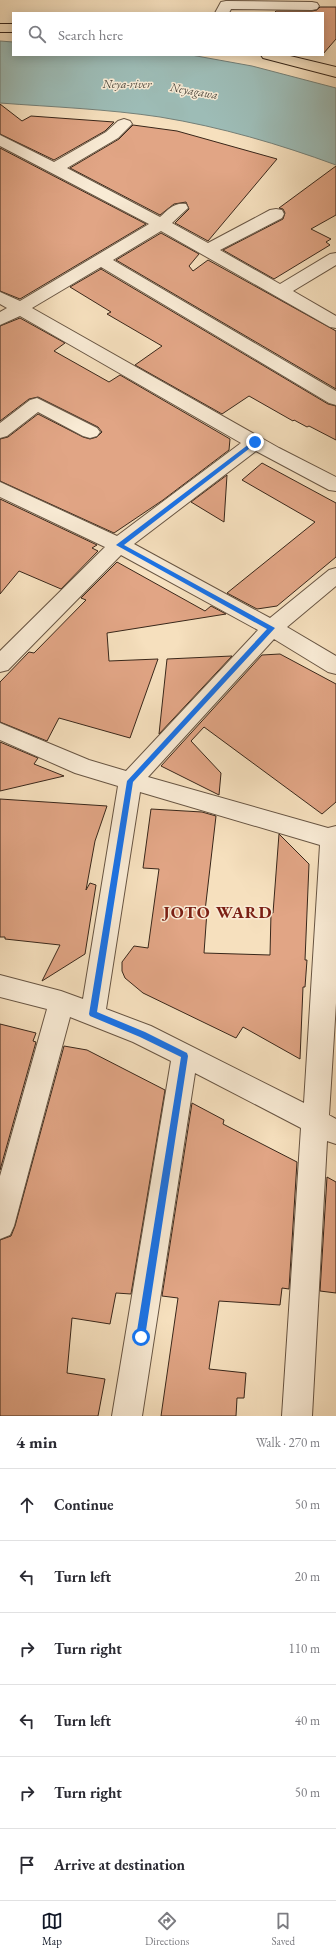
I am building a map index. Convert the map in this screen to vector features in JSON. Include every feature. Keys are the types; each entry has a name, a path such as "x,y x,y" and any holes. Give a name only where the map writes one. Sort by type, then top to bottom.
{"main road":[{"path":"0,28 12,28"},
{"path":"272,56 336,72"}],"street":[{"path":"222,12 226,5 287,3 312,6"},
{"path":"54,170 112,134 124,124"},
{"path":"0,140 54,170 161,224 336,323"},
{"path":"0,320 161,224 180,208"},
{"path":"208,250 276,214"},
{"path":"280,292 336,258"},
{"path":"102,260 336,399"},
{"path":"0,297 255,442 336,485"},
{"path":"0,432 37,404 90,432"},
{"path":"0,664 119,545 255,442"},
{"path":"0,489 119,545 272,628 336,666"},
{"path":"93,1014 130,781 272,628 336,575"},
{"path":"0,731 83,767 335,838 319,1087 325,1127 297,1416"},
{"path":"0,986 61,1002 142,1034 325,1127"},
{"path":"0,1226 61,1002"},
{"path":"127,1416 185,1056"}],"water":[{"path":"0,41 12,42 12,56 197,56 252,66 336,88 336,165 250,137 183,121 80,108 0,103"}],"building":[{"path":"320,7 336,7 336,39 324,53 324,12 275,12 317,10"},
{"path":"0,104 22,121 31,116 114,122 105,131 54,160 0,134"},
{"path":"133,125 177,131 277,159 208,241 175,223 189,209 186,202 174,204 160,215 70,168 119,139"},
{"path":"0,148 146,224 20,299 0,291"},
{"path":"336,166 336,215 311,229 331,239 326,242 330,245 274,279 223,250 283,219 285,213 283,209 279,208"},
{"path":"161,233 199,254 189,266 193,271 208,260 336,331 336,389 116,260"},
{"path":"101,269 328,404 336,406 336,440 309,426 307,427 294,420 293,421 249,396 222,414 135,365 162,346 107,314 111,312 70,287"},
{"path":"20,318 65,343 54,351 109,382 120,375 230,439 229,450 163,500 114,533 0,481 0,439 8,437 38,414 83,437 90,439 97,437 102,432 98,427 38,397 29,399 0,421 0,326"},
{"path":"262,463 336,503 336,557 277,606 257,609 227,593 315,522 242,480"},
{"path":"227,475 224,522 191,502"},
{"path":"0,499 97,545 92,548 98,551 61,589 19,571 0,594"},
{"path":"117,562 205,611 211,606 226,614 107,633 109,661 158,659 130,738 59,718 47,741 0,722 0,682 29,652 34,653 86,600 81,598"},
{"path":"280,654 336,684 336,802 322,814 204,727 191,741 221,773 219,795 161,766 262,655"},
{"path":"232,656 159,734 167,659"},
{"path":"0,742 38,758 34,764 64,776 0,791"},
{"path":"0,799 107,806 95,841 86,890 90,883 96,885 85,954 42,981 60,945 5,939 5,937 0,937"},
{"path":"151,809 202,812 216,816 205,911 207,911 204,953 270,955 271,913 273,913 279,834 309,864 305,960 307,960 305,987 303,987 300,1059 243,1027 236,1038 143,993 125,978 122,971 122,962 134,946 148,948 159,869 143,868"},
{"path":"0,1024 36,1033 33,1041 36,1042 0,1170"},
{"path":"64,1046 87,1050 165,1090 131,1294 116,1293 110,1324 72,1318 67,1373 105,1379 98,1416 0,1416 0,1240 11,1236 15,1226"},
{"path":"192,1103 224,1120 223,1124 297,1162 289,1289 282,1288 280,1305 219,1301 209,1369 246,1373 244,1398 237,1398 236,1416 161,1416 178,1298 162,1296"},
{"path":"327,1177 336,1182 336,1293 320,1291"}],"district":[{"name":"JOTO WARD","path":"218,912"}],"route":[{"path":"141,1337 185,1056 142,1034 93,1014 130,781 272,628 119,545 255,442"}],"water label":[{"name":"Neya-river","path":"127,84"},
{"name":"Neyagawa","path":"194,91"}]}
